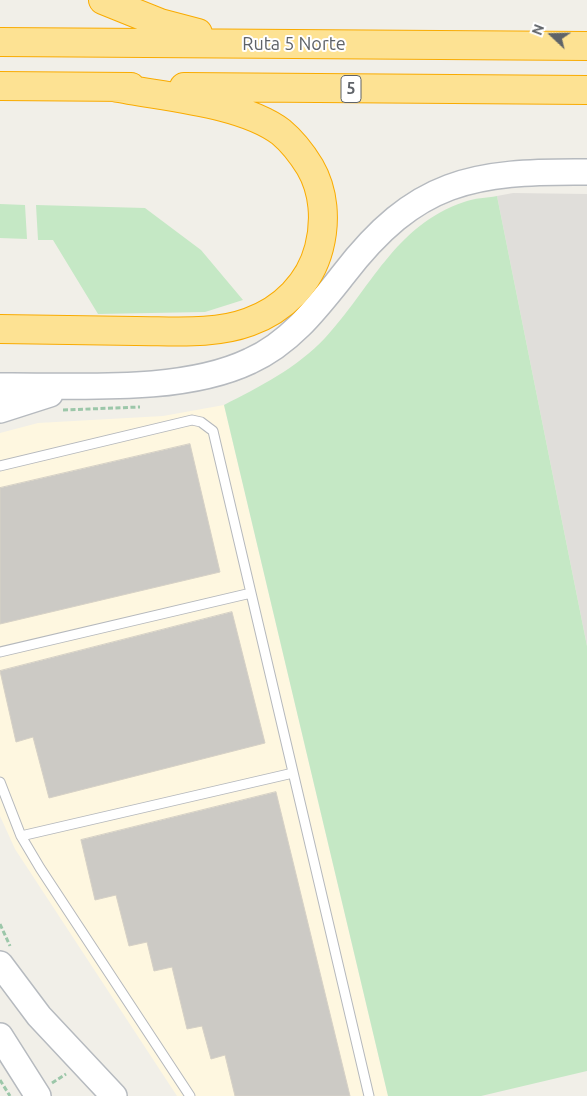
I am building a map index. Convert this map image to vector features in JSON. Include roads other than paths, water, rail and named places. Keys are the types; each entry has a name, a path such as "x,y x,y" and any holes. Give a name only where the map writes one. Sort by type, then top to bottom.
{"highway":[{"path":"103,0 174,28 244,44"},
{"name":"Ruta 5 Norte","path":"0,42 587,46"},
{"name":"5","path":"0,86 587,90"},
{"path":"0,329 180,331 233,327 258,318 283,304 297,290 314,262 323,226 323,212 318,185 300,152 281,132 259,120 228,109 114,87"}],"street":[{"path":"0,386 93,385 190,380 214,376 251,361 273,348 302,325 382,229 412,205 452,186 498,174 587,172"},
{"path":"0,410 28,400 93,385"},
{"path":"0,964 39,1016 114,1096"},
{"path":"0,1036 38,1096"}],"lane":[{"path":"0,466 196,420 208,426 215,436 369,1096"},
{"path":"0,652 251,592"},
{"path":"21,836 293,774"},
{"path":"0,782 21,836 190,1096"}]}
